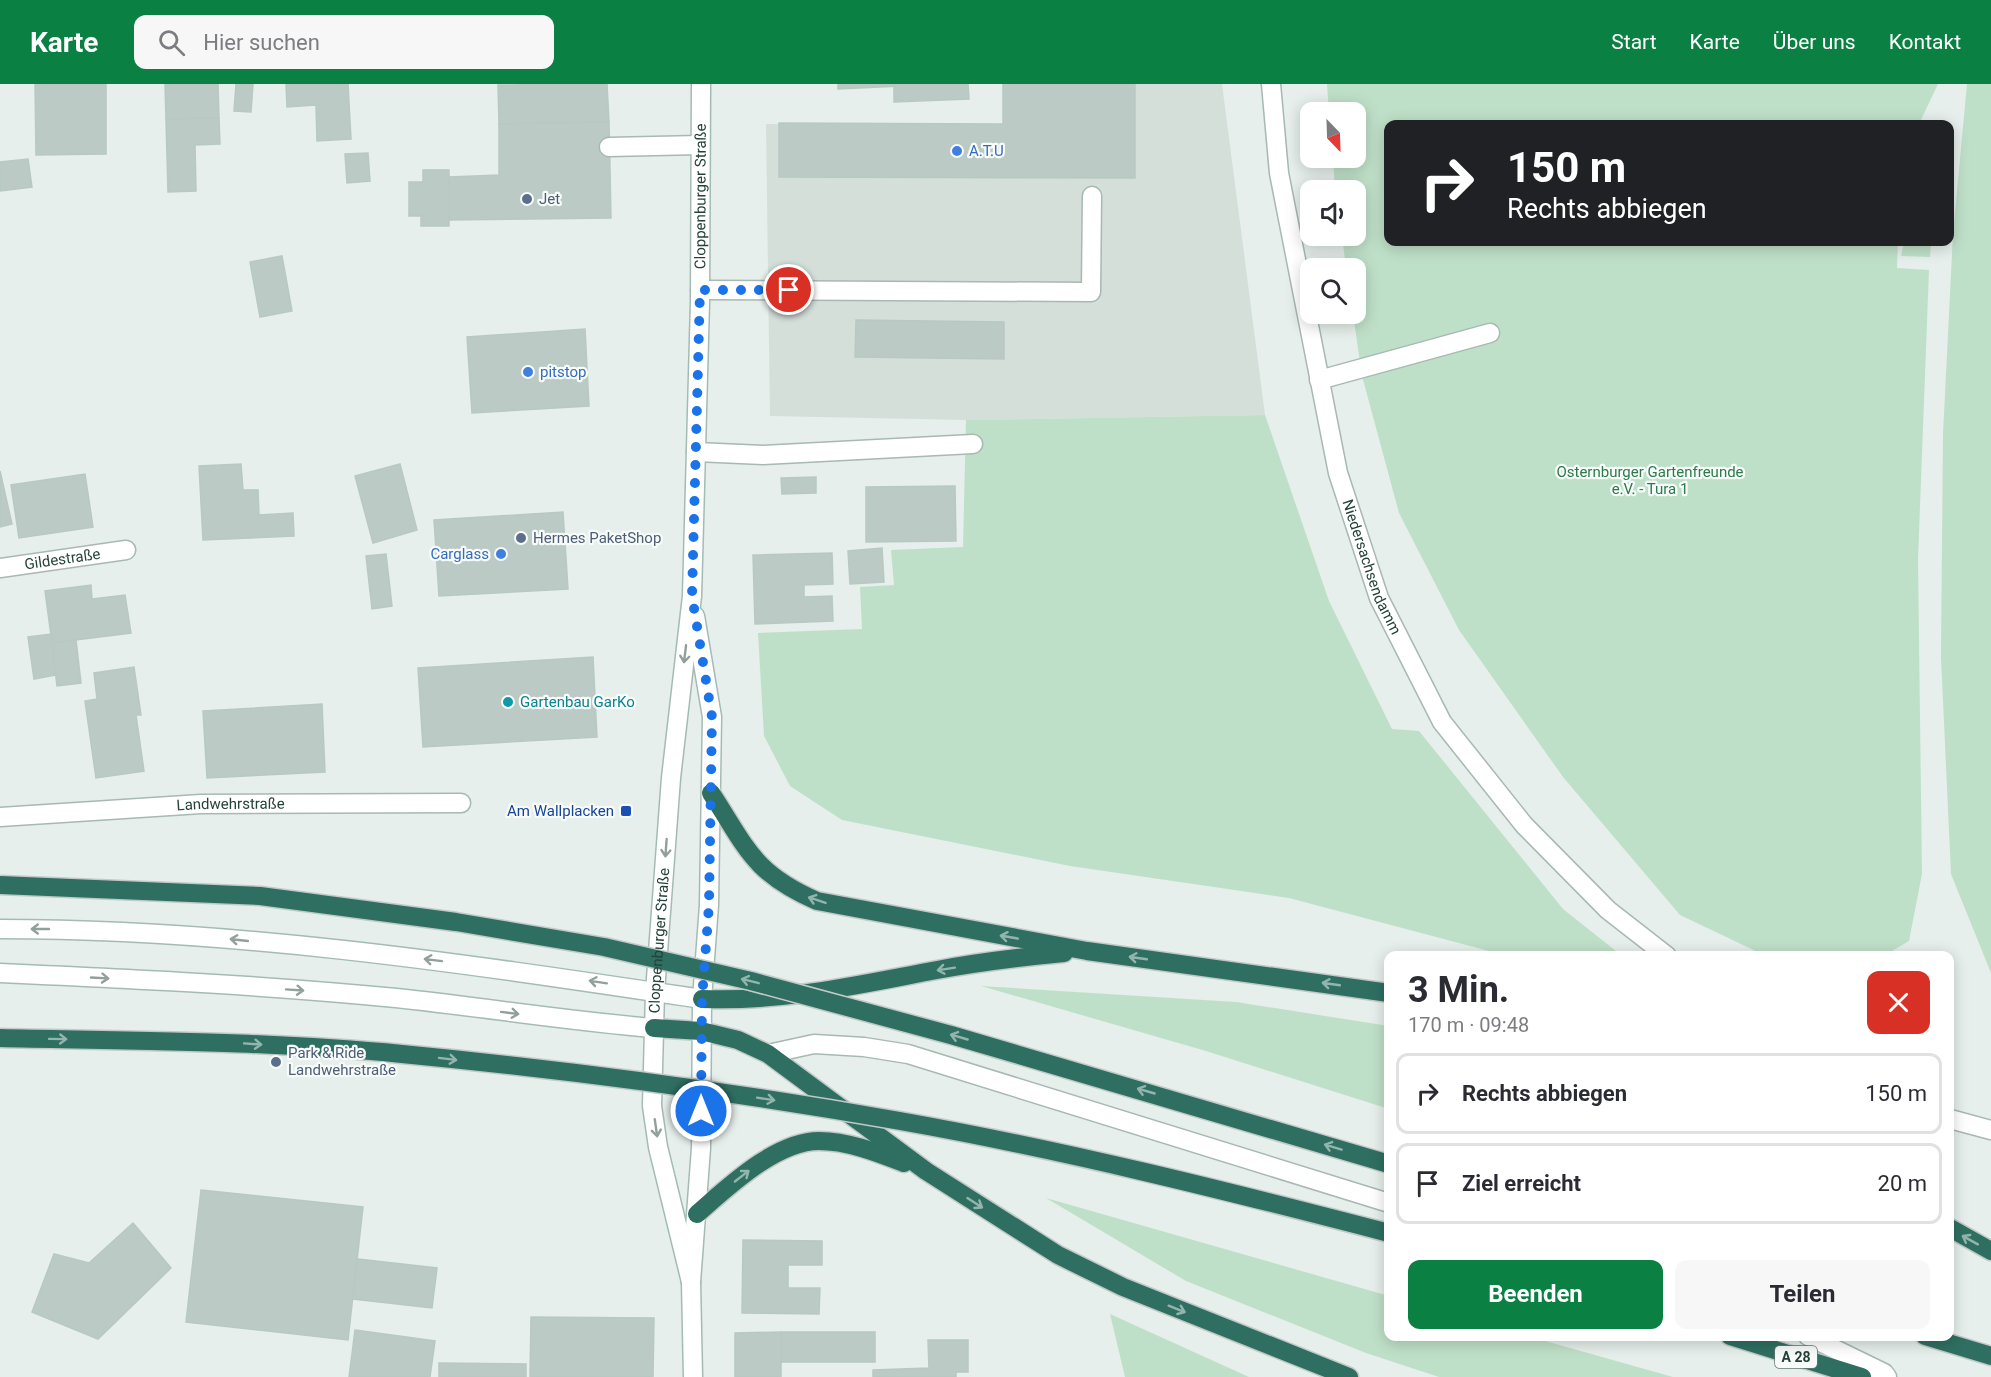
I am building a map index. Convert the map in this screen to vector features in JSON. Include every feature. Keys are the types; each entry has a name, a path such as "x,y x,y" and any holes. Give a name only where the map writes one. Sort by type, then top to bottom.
{"highway":[{"path":"711,793 747,852 770,876 808,897 865,911 1087,951 1384,992"},
{"path":"0,885 260,896 456,922 604,946 751,981 951,1035 1384,1163"},
{"path":"702,999 796,997 1007,958 1087,951"},
{"path":"654,1028 701,1031 738,1040 768,1054 926,1171 1058,1255 1123,1287 1349,1377"},
{"path":"0,1038 216,1042 401,1054 705,1089 1003,1141 1239,1194 1384,1232"},
{"path":"697,1214 760,1162 777,1152 818,1141 870,1150 926,1171"},
{"path":"1954,1230 1991,1251"},
{"name":"A 28","path":"1746,1341 1862,1377"},
{"path":"1942,1341 1991,1356"}],"main road":[{"name":"Cloppenburger Straße","path":"692,1282 658,1147 652,1106 655,992 676,718 692,596 700,290 701,84"},
{"name":"Niedersachsendamm","path":"1271,84 1279,173 1338,473 1379,598 1442,722 1524,825 1608,910 1661,951"},
{"path":"609,147 700,145"},
{"path":"700,290 1091,292 1092,196"},
{"path":"1319,380 1490,333"},
{"path":"696,452 763,455 973,444"},
{"name":"Gildestraße","path":"0,568 126,550"},
{"name":"Cloppenburger Straße","path":"692,596 712,717 709,905 702,999 697,1214 692,1282 693,1377"},
{"name":"Landwehrstraße","path":"0,817 201,804 461,803"},
{"path":"0,929 215,937 491,966 702,999"},
{"path":"0,973 183,982 396,998 590,1023 654,1028"},
{"path":"768,1054 814,1044 864,1047 908,1054 1384,1201"},
{"path":"1954,1120 1991,1130"},
{"path":"1818,1341 1884,1373 1887,1377"}],"shaded area":[{"path":"1003,84 1222,84 1265,415 966,420 770,416 766,124 1003,124"}],"green space":[{"name":"Osternburger Gartenfreunde e.V. - Tura 1","path":"1327,84 1938,84 1921,120 1384,120 1384,246 1898,246 1897,268 1929,270 1918,559 1922,874 1909,941 1892,951 1756,951 1680,915 1563,777 1459,630 1399,513 1362,376 1354,324 1366,324 1366,258 1345,258 1343,246 1366,246 1366,180 1334,180 1334,168 1366,168 1366,102 1328,102"},
{"path":"1967,84 1991,84 1991,973 1951,874 1941,657 1943,434 1954,223"},
{"path":"1903,246 1931,246 1930,257 1901,256"},
{"path":"1265,415 1329,601 1392,729 1419,731 1563,909 1616,951 1489,951 1289,898 1070,866 842,820 790,786 764,736 758,633 862,629 860,587 894,585 891,550 963,547 966,420"},
{"path":"981,986 1236,1002 1384,1025 1384,1107 1206,1051"},
{"path":"1046,1198 1384,1295 1384,1341 1545,1341 1673,1377 1439,1377 1366,1353 1186,1281"},
{"path":"1110,1314 1249,1377 1125,1377"}],"building":[{"path":"35,84 106,84 106,154 36,155"},
{"path":"165,84 218,84 219,118 166,119"},
{"path":"236,84 253,84 251,112 234,111"},
{"path":"286,84 348,84 351,139 317,141 316,105 287,107"},
{"path":"607,84 609,122 499,124 498,85"},
{"path":"838,84 901,84 901,86 838,89"},
{"path":"901,84 968,84 969,99 894,102 894,87"},
{"name":"A.T.U","path":"1003,84 1135,84 1135,178 779,177 779,123 1003,124"},
{"path":"219,118 220,144 195,145 196,191 168,192 166,119"},
{"path":"609,122 611,218 449,220 449,177 499,175 499,124"},
{"path":"368,153 370,181 347,183 345,154"},
{"path":"28,159 32,187 0,191 0,162"},
{"path":"423,170 449,170 449,226 421,226 421,216 409,216 409,182 423,182"},
{"path":"282,256 292,311 260,317 250,262"},
{"path":"856,320 1004,322 1004,359 855,357"},
{"name":"pitstop","path":"585,329 589,406 472,413 467,337"},
{"path":"241,464 243,490 258,490 259,515 293,513 294,536 203,540 199,466"},
{"path":"400,464 417,530 373,543 355,476"},
{"path":"0,471 12,524 0,527"},
{"path":"85,474 93,527 19,538 11,485"},
{"path":"816,477 816,493 782,494 781,478"},
{"path":"955,486 956,541 866,542 866,487"},
{"name":"Carglass","path":"563,512 568,589 439,596 434,520"},
{"path":"882,548 884,582 850,584 848,551"},
{"path":"832,553 833,584 804,585 804,597 832,596 833,621 755,624 753,555"},
{"path":"386,554 392,606 372,609 366,556"},
{"path":"91,585 92,599 125,595 131,633 52,643 45,591"},
{"path":"51,634 56,675 34,679 28,637"},
{"path":"76,640 81,683 57,686 52,643"},
{"name":"Gartenbau GarKo","path":"593,657 597,737 423,747 418,668"},
{"path":"134,667 141,715 136,715 144,771 96,778 85,701 97,699 94,673"},
{"path":"322,704 325,772 207,778 203,711"},
{"path":"201,1190 363,1207 348,1340 186,1322"},
{"path":"133,1223 171,1268 98,1339 32,1312 54,1254 89,1263"},
{"path":"743,1240 822,1241 822,1265 788,1265 788,1288 820,1288 819,1314 742,1313"},
{"path":"358,1259 437,1268 432,1308 353,1299"},
{"path":"531,1317 654,1318 653,1377 530,1377"},
{"path":"355,1330 435,1341 430,1377 349,1377"},
{"path":"781,1332 781,1377 735,1377 735,1333"},
{"path":"781,1332 875,1332 875,1362 781,1362"},
{"path":"928,1340 968,1340 968,1372 956,1372 956,1377 873,1377 873,1370 929,1368"},
{"path":"439,1363 526,1364 526,1377 439,1377"}],"place":[{"name":"A.T.U","path":"957,151"},
{"name":"Jet","path":"527,199"},
{"name":"pitstop","path":"528,372"},
{"name":"Hermes PaketShop","path":"521,538"},
{"name":"Carglass","path":"501,554"},
{"name":"Gartenbau GarKo","path":"508,702"},
{"name":"Am Wallplacken","path":"626,811"},
{"name":"Park & Ride Landwehrstraße","path":"276,1062"}],"route":[{"path":"701,1111 702,999 709,905 712,717 692,596 700,290 789,290"}]}
